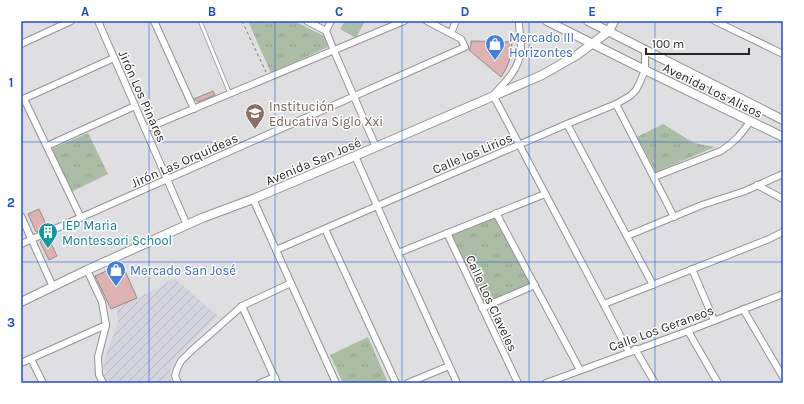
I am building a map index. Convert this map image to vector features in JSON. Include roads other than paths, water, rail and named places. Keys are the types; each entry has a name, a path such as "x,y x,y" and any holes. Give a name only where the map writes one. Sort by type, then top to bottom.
{"street":[{"path":"21,44 71,21"},
{"name":"Jirón Los Pinares","path":"98,21 187,225"},
{"path":"154,21 194,109"},
{"path":"307,21 326,31 376,147"},
{"path":"326,31 332,21"},
{"path":"145,129 404,21"},
{"path":"427,21 450,33 456,21"},
{"path":"519,21 521,50 518,64 510,78 493,96 604,304 632,350 655,383"},
{"name":"Avenida Los Alisos","path":"547,21 783,138"},
{"name":"Avenida Los Alisos","path":"588,21 783,120"},
{"path":"609,31 614,21"},
{"path":"715,21 783,54"},
{"name":"Avenida San José","path":"21,302 87,270 202,218 253,199 356,156 542,75 566,62 609,31"},
{"name":"Jirón Las Orquideas","path":"21,244 465,47 461,38 450,33"},
{"name":"Calle los Lirios","path":"276,250 616,104 630,96 636,90 645,70 644,49"},
{"path":"81,218 47,146 23,100 114,58"},
{"path":"616,104 674,216"},
{"path":"47,146 135,106"},
{"path":"654,177 721,151 738,138 750,122"},
{"path":"567,124 652,285"},
{"path":"356,156 457,383"},
{"path":"626,236 702,205 745,191 783,174"},
{"path":"757,185 783,199"},
{"path":"398,253 546,194"},
{"path":"253,199 336,383"},
{"path":"496,213 580,370"},
{"path":"21,216 53,287"},
{"path":"324,229 396,383"},
{"path":"604,304 769,239 783,232"},
{"name":"Calle Los Claveles","path":"447,233 518,383"},
{"path":"692,269 714,320"},
{"path":"87,270 102,302 106,325 98,357 99,375 103,383"},
{"path":"178,383 176,376 177,369 191,351 242,306 291,283"},
{"path":"482,308 535,285"},
{"name":"Calle Los Geraneos","path":"546,383 632,350 688,331 783,294"},
{"path":"242,306 278,383"},
{"path":"743,309 783,377"},
{"path":"21,363 106,325"},
{"path":"688,331 718,383"},
{"path":"31,359 43,383"},
{"path":"408,383 449,366"},
{"path":"260,383 275,377"}],"lane":[{"path":"200,21 230,94"}],"place":[{"name":"Mercado III Horizontes","path":"495,61"},
{"name":"Institución Educativa Siglo Xxi","path":"255,130"},
{"name":"IEP Maria Montessori School","path":"48,249"},
{"name":"Mercado San José","path":"116,287"}]}
